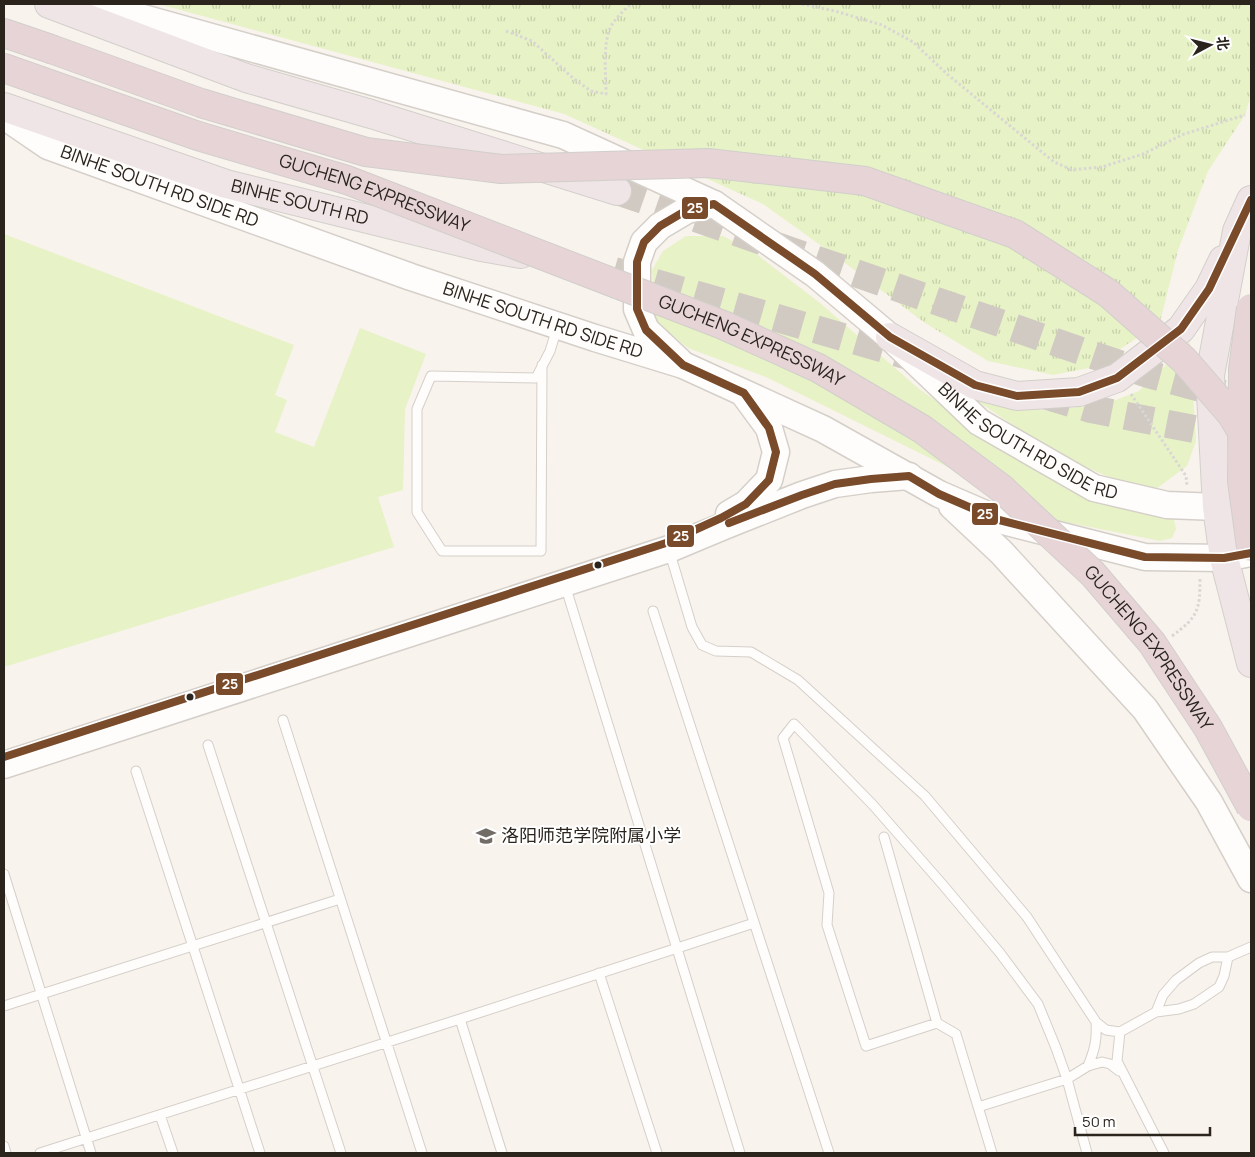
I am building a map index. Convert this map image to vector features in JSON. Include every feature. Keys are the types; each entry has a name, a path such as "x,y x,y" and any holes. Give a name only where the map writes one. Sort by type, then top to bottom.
{"highway":[{"name":"GUCHENG EXPRESSWAY","path":"4,33 202,103 366,152 501,169 708,163 865,181 1015,234 1108,292 1184,360 1232,415 1251,447"},
{"name":"GUCHENG EXPRESSWAY","path":"4,68 198,136 347,180 723,326 818,368 922,430 1002,488 1099,581 1152,643 1208,728 1251,806"},
{"path":"1251,308 1243,369 1242,481 1251,547"}],"main road":[{"path":"49,4 246,78 371,114 617,191"},
{"name":"BINHE SOUTH RD SIDE RD","path":"93,4 563,135 714,204 815,274 890,337 979,422 1094,488 1167,505 1217,507 1251,504"},
{"name":"BINHE SOUTH RD","path":"4,107 226,184 481,247 603,268"},
{"name":"BINHE SOUTH RD SIDE RD","path":"4,116 48,146 412,276 683,365 823,429 939,494 999,520 1145,557 1224,558 1251,553"},
{"path":"890,337 975,386 1017,396 1079,392 1117,378 1181,329 1209,290 1251,200"},
{"path":"683,365 646,330 637,309 637,262 644,242 660,226 687,210 714,204"},
{"path":"1237,231 1210,375 1217,507 1224,558 1251,664"},
{"path":"722,522 746,504 769,480 776,452 769,428 744,393"},
{"path":"4,765 668,546 722,522 835,484 909,476"},
{"path":"939,494 1001,552 1145,709 1209,802 1251,879"},
{"path":"4,757 563,580"}],"lane":[{"path":"542,365 541,550 442,550 417,512 417,409 430,376 536,378 542,365 550,352 558,325"},
{"path":"668,546 692,627 702,644 716,651 752,652 798,680 925,796 1027,917 1096,1022 1106,1030 1120,1032 1156,1012 1179,1009 1194,1004 1218,987 1224,976 1228,957"},
{"path":"563,580 740,1153"},
{"path":"653,611 829,1153"},
{"path":"282,720 422,1153"},
{"path":"937,1023 866,1046 827,925 830,893 783,738 794,724 873,805 943,884 1000,953 1038,1004 1067,1079 1087,1153"},
{"path":"208,745 341,1153"},
{"path":"136,771 260,1153"},
{"path":"884,837 937,1023 956,1034 992,1153"},
{"path":"4,874 91,1153"},
{"path":"4,1006 340,899"},
{"path":"40,1153 754,923"},
{"path":"1156,1012 1163,995 1176,980 1199,963 1212,957 1228,957 1251,947"},
{"path":"599,973 657,1153"},
{"path":"460,1019 502,1153"},
{"path":"1088,1066 1097,1038 1096,1022"},
{"path":"1120,1032 1117,1062 1164,1153"},
{"path":"978,1107 1067,1079 1088,1066 1102,1062 1110,1064 1122,1074"},
{"path":"160,1115 173,1153"},
{"path":"4,1146 6,1153"}],"path":[{"path":"506,31 532,41 591,91 606,94 605,54 609,30 622,12 631,4"},
{"path":"802,4 835,11 882,25 913,42 948,74 1054,162 1072,170 1102,167 1143,154 1184,134 1246,115"}],"green space":[{"path":"158,4 1251,4 1251,95 1245,115 1208,171 1178,250 1160,322 1094,367 1053,375 988,361 925,323 763,204 564,114"},
{"path":"4,234 294,345 275,395 287,400 275,432 314,447 360,328 426,354 405,409 403,490 378,497 394,547 4,667"},
{"path":"686,236 723,236 755,253 820,303 918,388 1003,449 1074,491 1146,514 1174,519 1176,529 1172,538 1160,541 1055,520 766,377 688,348 656,323 652,270 663,251"},
{"path":"1190,342 1196,441 1187,466 1156,489 1114,479 1076,463 1037,441 959,389 993,400 1047,411 1108,403 1139,391"}],"tunnel":[{"path":"617,191 1148,374 1223,394"},
{"path":"614,271 919,359"},
{"path":"1044,395 1091,409 1251,440"}],"transit line":[{"name":"25","path":"4,757 666,543 721,518 746,504 769,480 776,452 769,428 744,393 683,365 646,330 637,309 637,262 644,242 660,226 687,210 714,204 815,274 890,337 975,385 1017,396 1079,392 1117,378 1181,329 1209,289 1251,200"},
{"name":"25","path":"729,523 835,484 909,476 939,494 999,520 1145,557 1224,558 1251,553"}],"place":[{"name":"洛阳师范学院附属小学","path":"486,836"}]}
